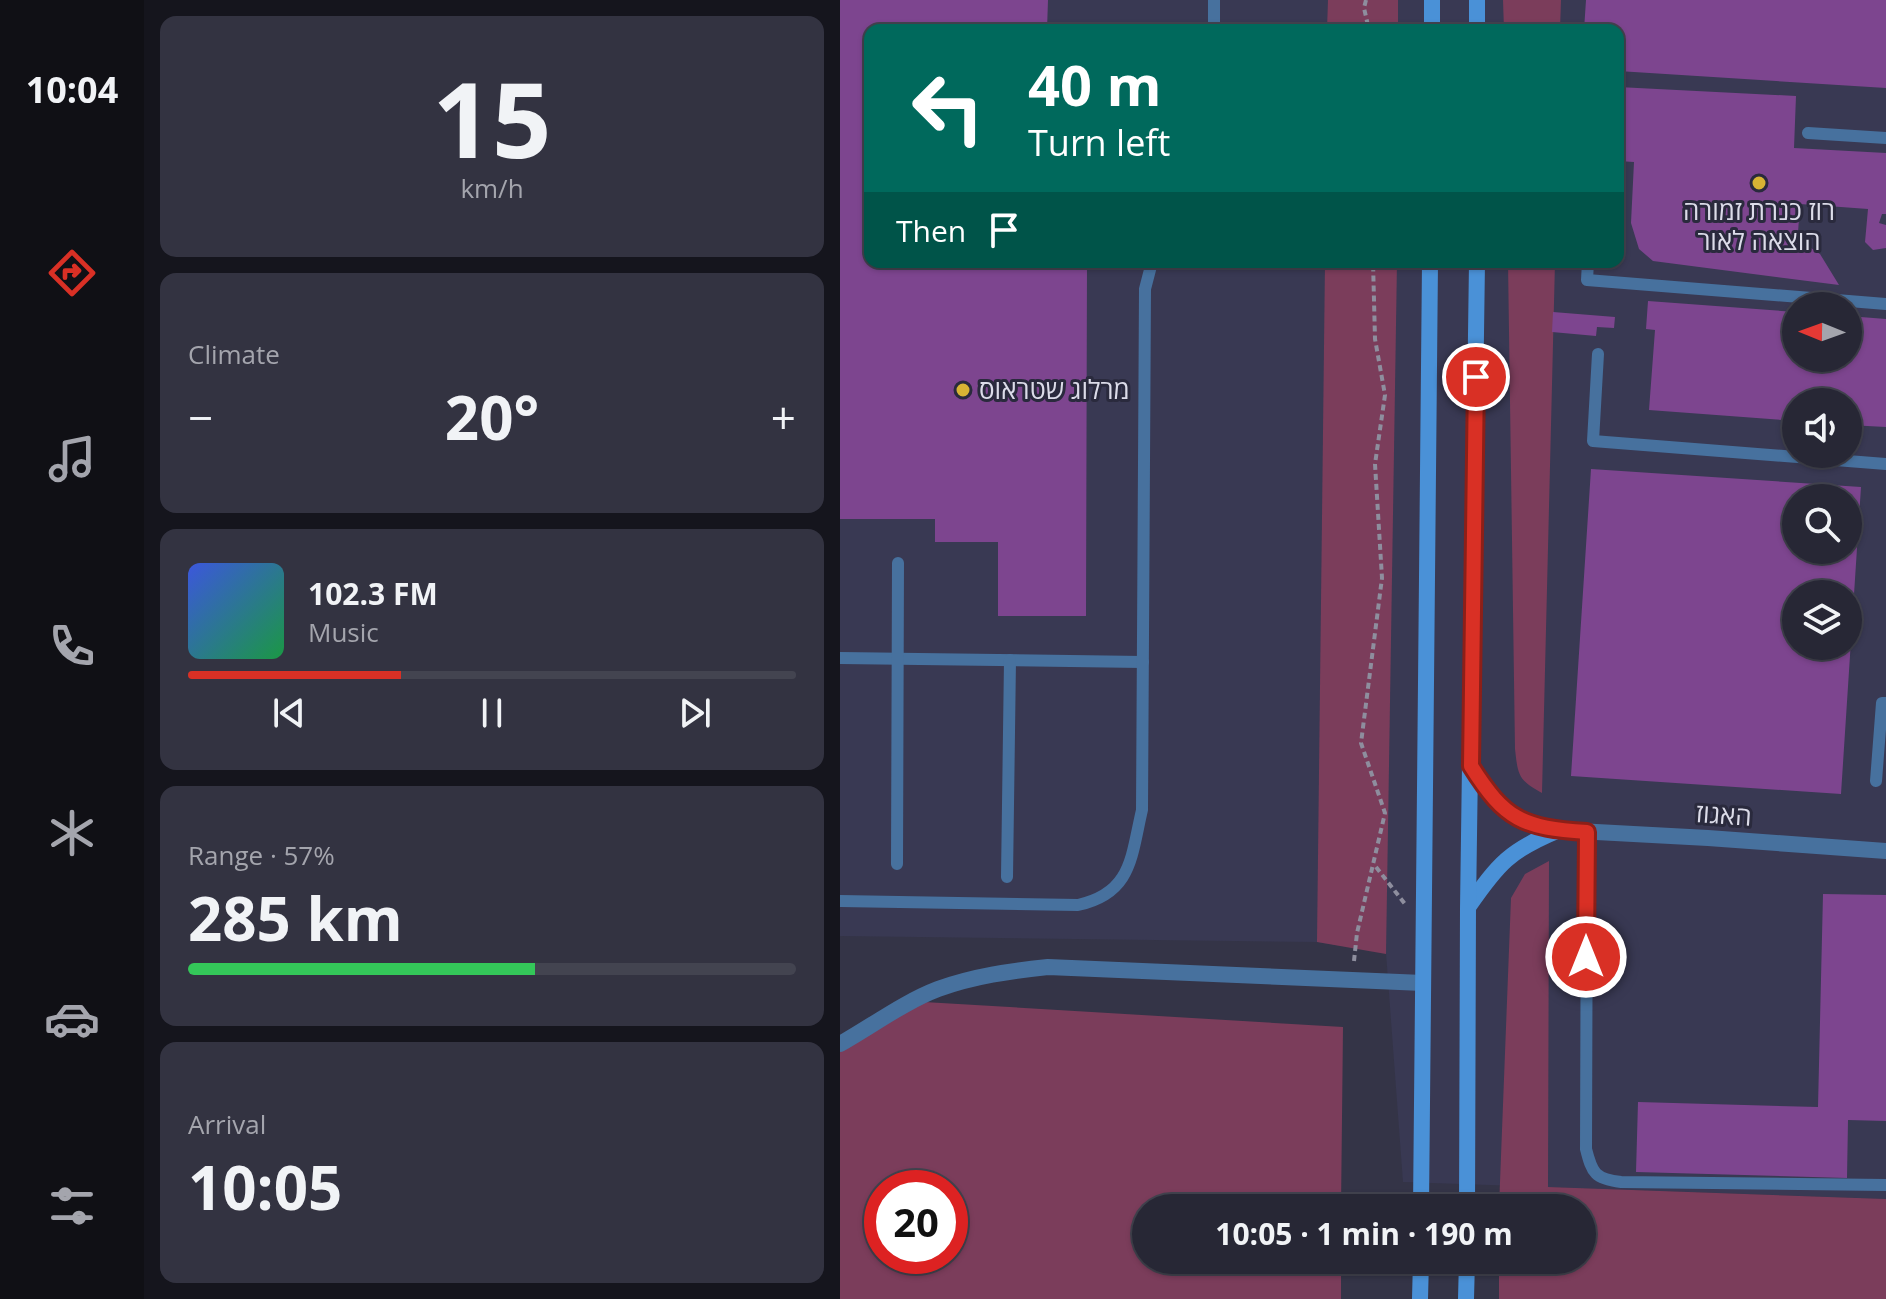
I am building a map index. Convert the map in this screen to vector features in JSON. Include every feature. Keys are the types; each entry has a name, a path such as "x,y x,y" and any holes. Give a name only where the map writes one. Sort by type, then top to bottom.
{"street":[{"path":"1432,0 1432,24"},
{"path":"1477,0 1477,24"},
{"path":"1421,1194 1430,268"},
{"path":"1467,1194 1477,268"},
{"path":"1471,766 1498,805 1536,827 1559,830"},
{"path":"1468,908 1503,861 1520,847 1559,830"},
{"name":"האגוז","path":"1559,830 1886,851"},
{"path":"840,1044 934,991 964,980 1048,967 1423,983"},
{"path":"1420,1299 1421,1274"},
{"path":"1466,1299 1467,1274"}],"lane":[{"path":"1214,0 1214,24"},
{"path":"1808,133 1886,138"},
{"path":"840,901 1078,905 1097,901 1109,894 1123,878 1142,810 1145,289 1150,268"},
{"path":"1588,268 1587,280 1886,304"},
{"path":"1598,354 1593,441 1886,464"},
{"path":"897,864 898,563"},
{"path":"840,658 1143,662"},
{"path":"1007,877 1010,660"},
{"path":"1876,781 1882,703 1886,703"},
{"path":"1587,832 1586,1149 1591,1168 1603,1180 1621,1182 1886,1185"}],"path":[{"path":"1366,0 1364,8 1368,24"},
{"path":"1351,982 1357,933 1385,813 1361,743 1382,578 1375,464 1385,395 1375,339 1373,268"},
{"path":"1375,865 1424,928"}],"shaded area":[{"path":"840,0 1886,0 1886,1199 1403,1182 1386,953 1317,942 840,936"},
{"path":"1328,0 1398,0 1398,24 1327,24"},
{"path":"1503,0 1561,0 1560,24 1504,24"},
{"path":"1325,268 1397,268 1386,954 1317,942"},
{"path":"1508,268 1555,268 1542,793 1521,776 1515,749"},
{"path":"1549,861 1548,1187 1886,1199 1886,1299 1499,1299 1499,1274 1596,1274 1596,1194 1500,1194 1511,898 1525,874"},
{"path":"907,1001 1343,1027 1341,1194 1132,1194 1132,1274 1341,1274 1341,1299 840,1299 840,1049"}],"building":[{"name":"מרלוג שטראוס","path":"840,0 1048,0 1047,24 864,24 864,268 1087,268 1086,616 998,616 998,542 935,542 935,519 840,519"},
{"path":"1586,0 1886,0 1886,88 1624,71 1624,24 1584,24"},
{"name":"רוז כנרת זמורה הוצאה לאור","path":"1624,87 1796,96 1794,148 1886,153 1886,214 1882,214 1879,223 1886,225 1886,248 1873,250 1865,242 1868,209 1800,204 1797,247 1811,248 1820,254 1839,285 1653,261 1639,249 1631,223 1634,162 1624,161"},
{"path":"1648,301 1782,311 1782,372 1862,372 1862,317 1886,319 1886,427 1862,426 1862,388 1782,388 1782,420 1649,410 1655,330 1646,329"},
{"path":"1553,312 1615,317 1614,328 1597,327 1596,336 1552,332"},
{"path":"1591,469 1816,484 1782,484 1782,564 1856,564 1855,580 1782,580 1782,660 1850,660 1841,794 1571,776"},
{"path":"1823,894 1886,895 1886,1121 1848,1120 1847,1178 1636,1172 1638,1102 1818,1107"}],"place":[{"name":"רוז כנרת זמורה הוצאה לאור","path":"1759,183"},
{"name":"מרלוג שטראוס","path":"963,390"}],"route":[{"path":"1476,377 1471,766 1498,805 1517,818 1536,827 1587,832 1586,957"}]}
